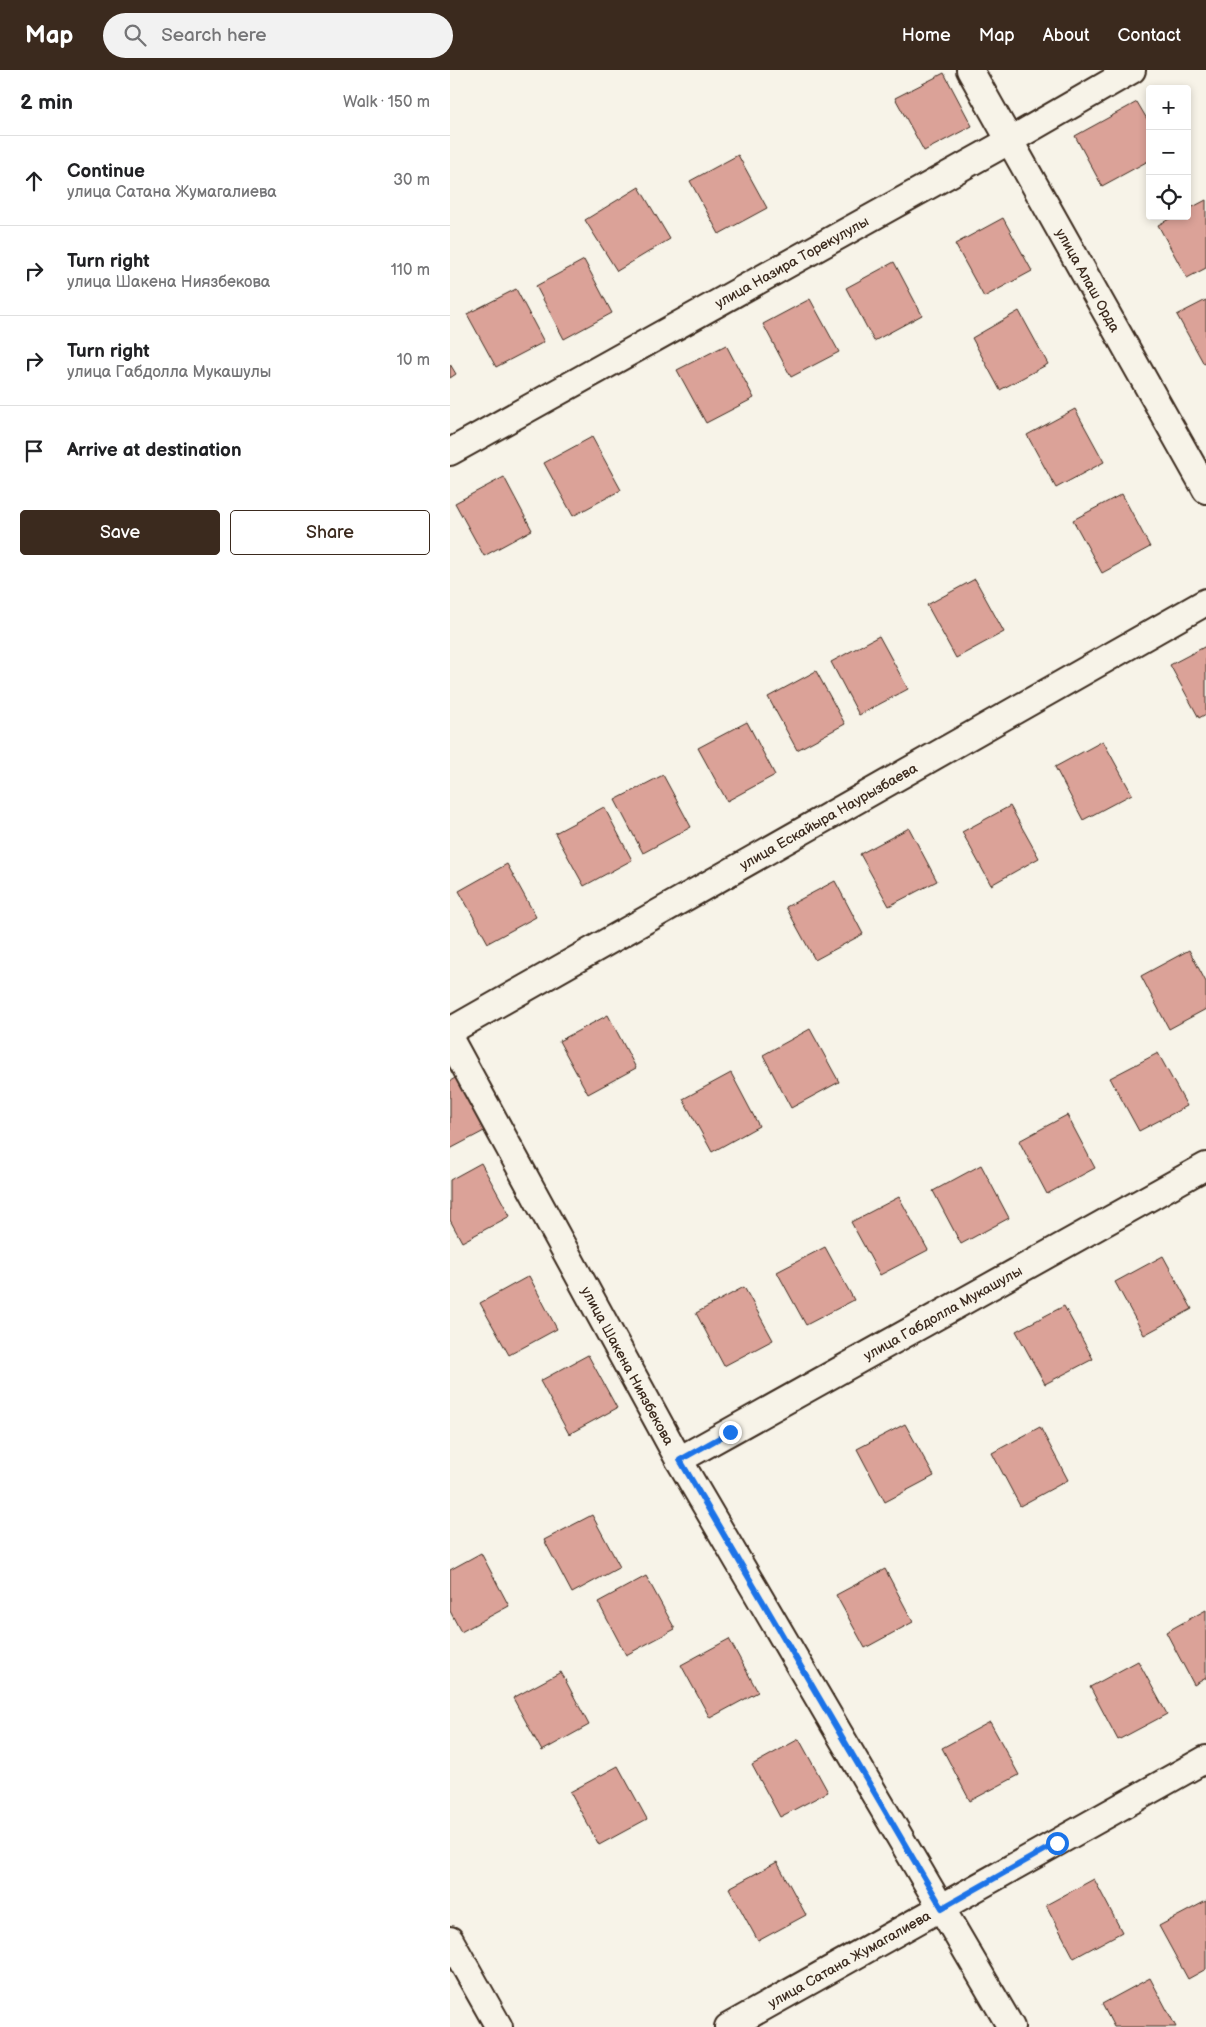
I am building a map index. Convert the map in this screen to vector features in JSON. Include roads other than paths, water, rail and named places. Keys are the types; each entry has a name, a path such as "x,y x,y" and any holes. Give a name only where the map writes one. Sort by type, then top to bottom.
{"street":[{"name":"улица Алаш Орда","path":"970,70 1206,490"},
{"name":"улица Назира Торекулулы","path":"450,452 1010,141 1132,70"},
{"name":"улица Ескайыра Наурызбаева","path":"450,1031 1206,602"},
{"name":"улица Шакена Ниязбекова","path":"450,1039 680,1460 1011,2027"},
{"name":"улица Габдолла Мукашулы","path":"680,1460 1206,1166"},
{"name":"улица Сатана Жумагалиева","path":"728,2027 1206,1759"},
{"path":"450,1940 499,2027"}]}
